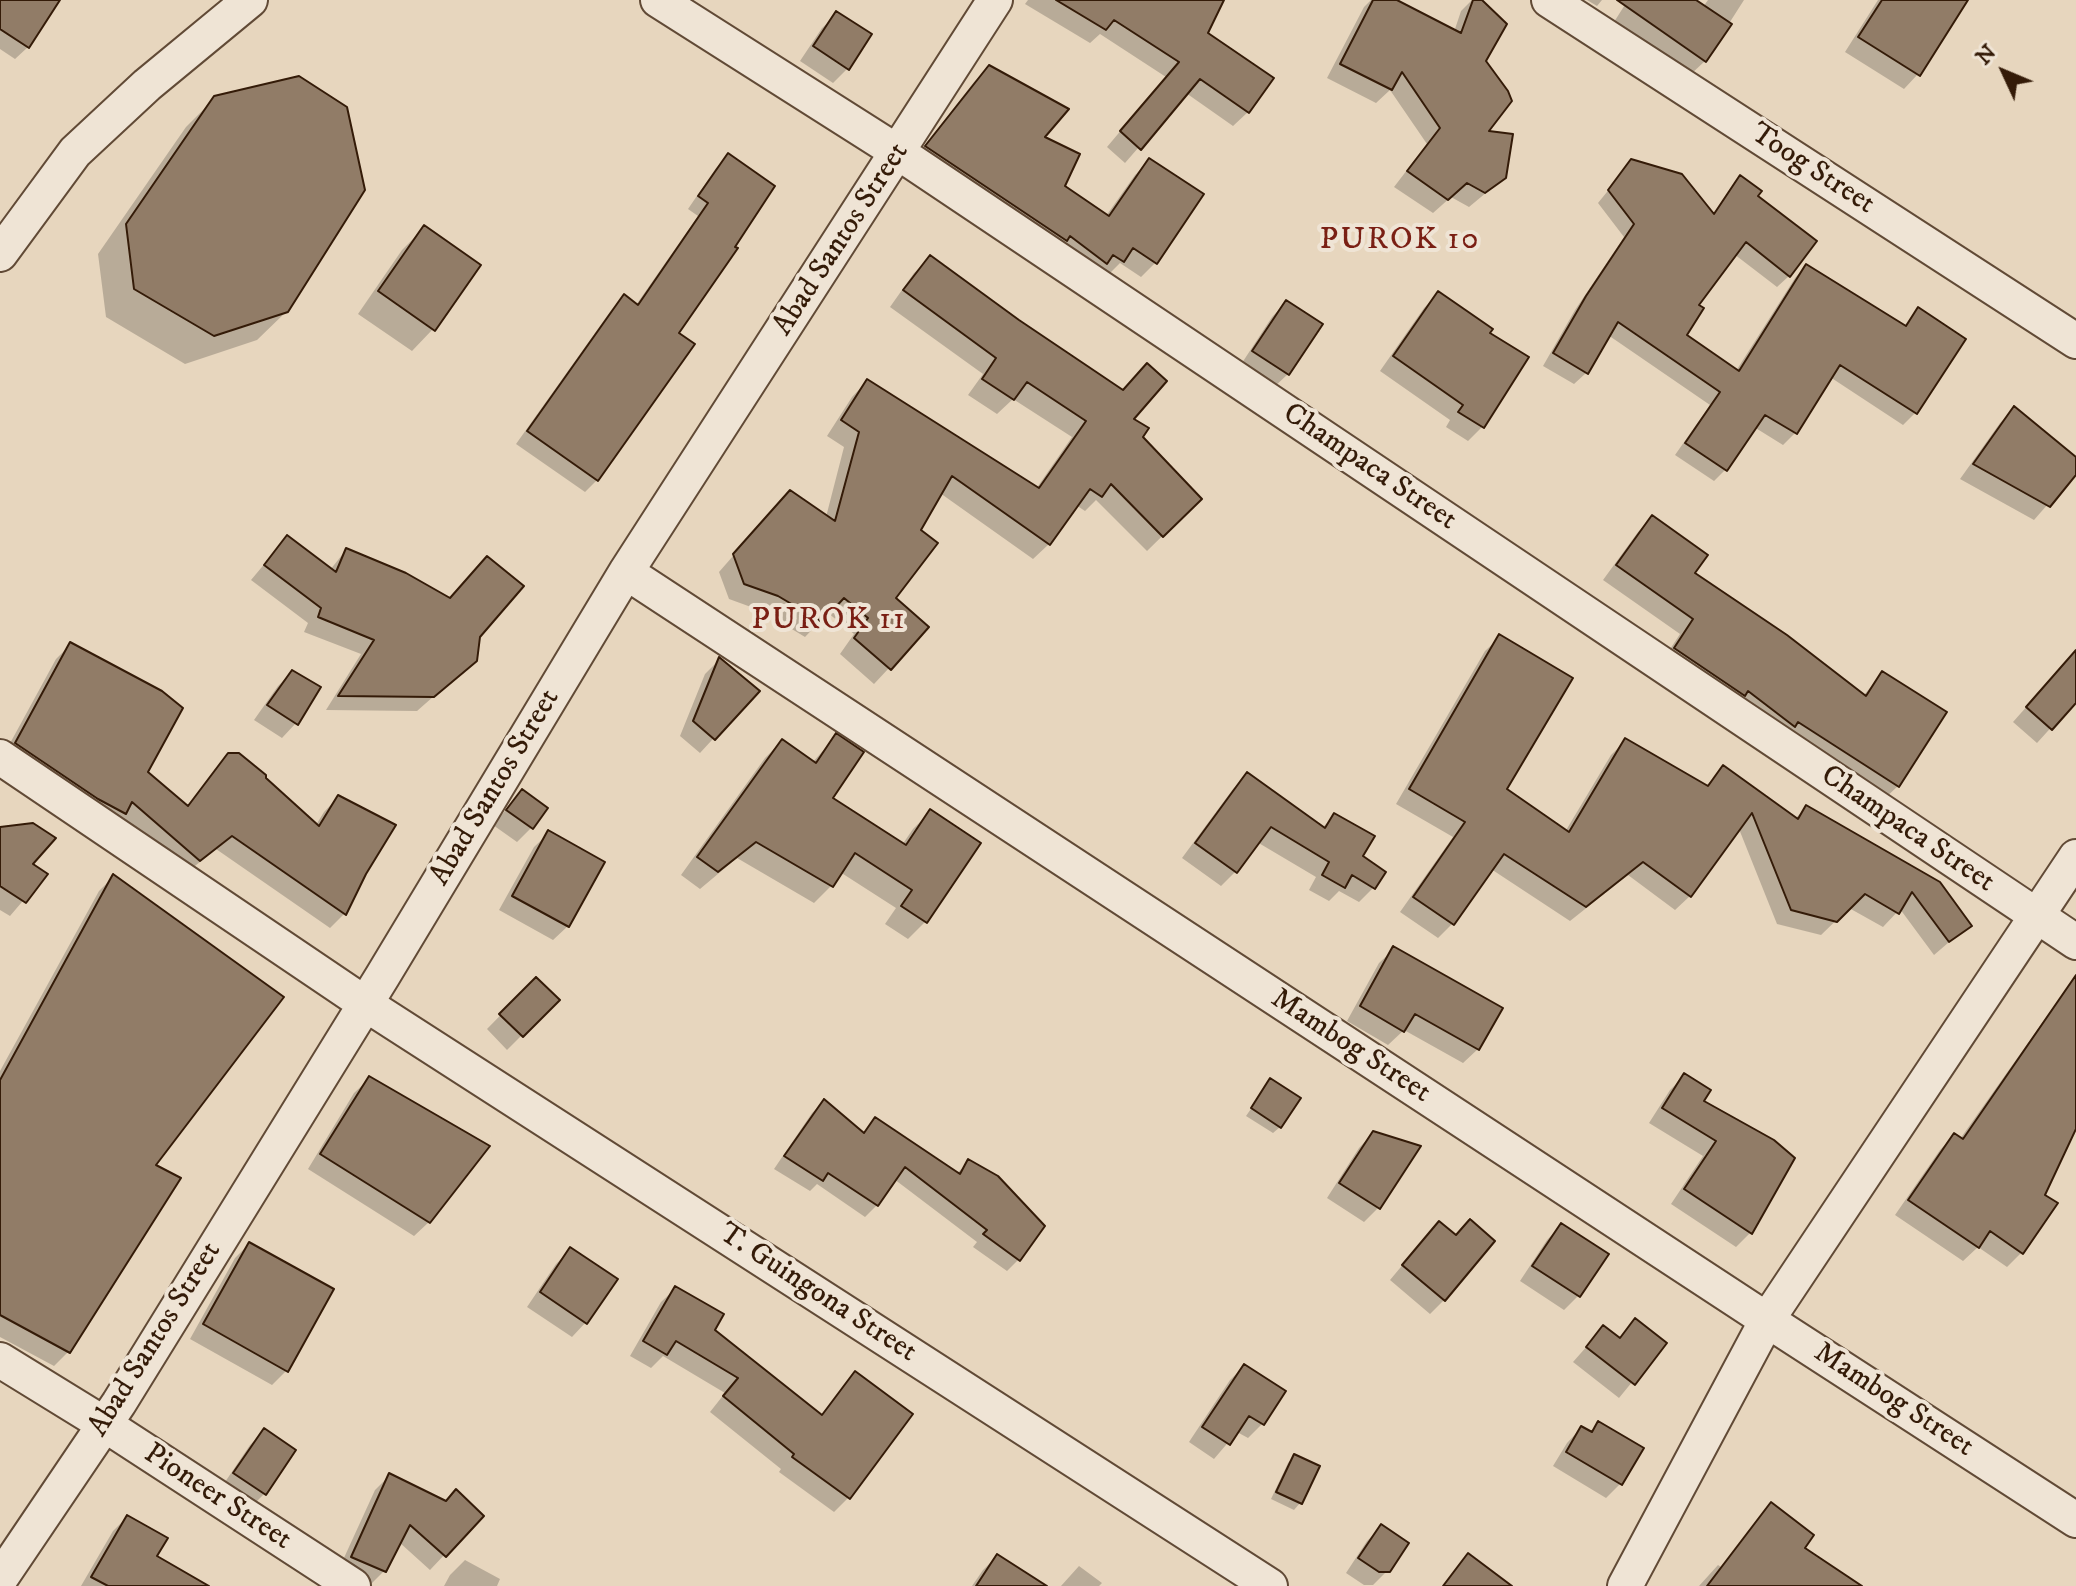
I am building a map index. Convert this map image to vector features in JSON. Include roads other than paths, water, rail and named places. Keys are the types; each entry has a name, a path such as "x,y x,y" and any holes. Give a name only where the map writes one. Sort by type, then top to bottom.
{"street":[{"path":"0,254 75,152 147,85 250,0"},
{"name":"Champaca Street","path":"658,0 899,153 2076,942"},
{"name":"Abad Santos Street","path":"0,1579 104,1424 626,572 995,0"},
{"name":"Toog Street","path":"1549,0 2076,341"},
{"name":"Mambog Street","path":"626,572 2076,1520"},
{"name":"T. Guingona Street","path":"0,757 364,1003 1270,1586"},
{"path":"1625,1586 1767,1320 2076,857"},
{"name":"Pioneer Street","path":"0,1360 353,1586"}],"district":[{"name":"PUROK 10","path":"1400,241"},
{"name":"PUROK 11","path":"829,621"}]}
